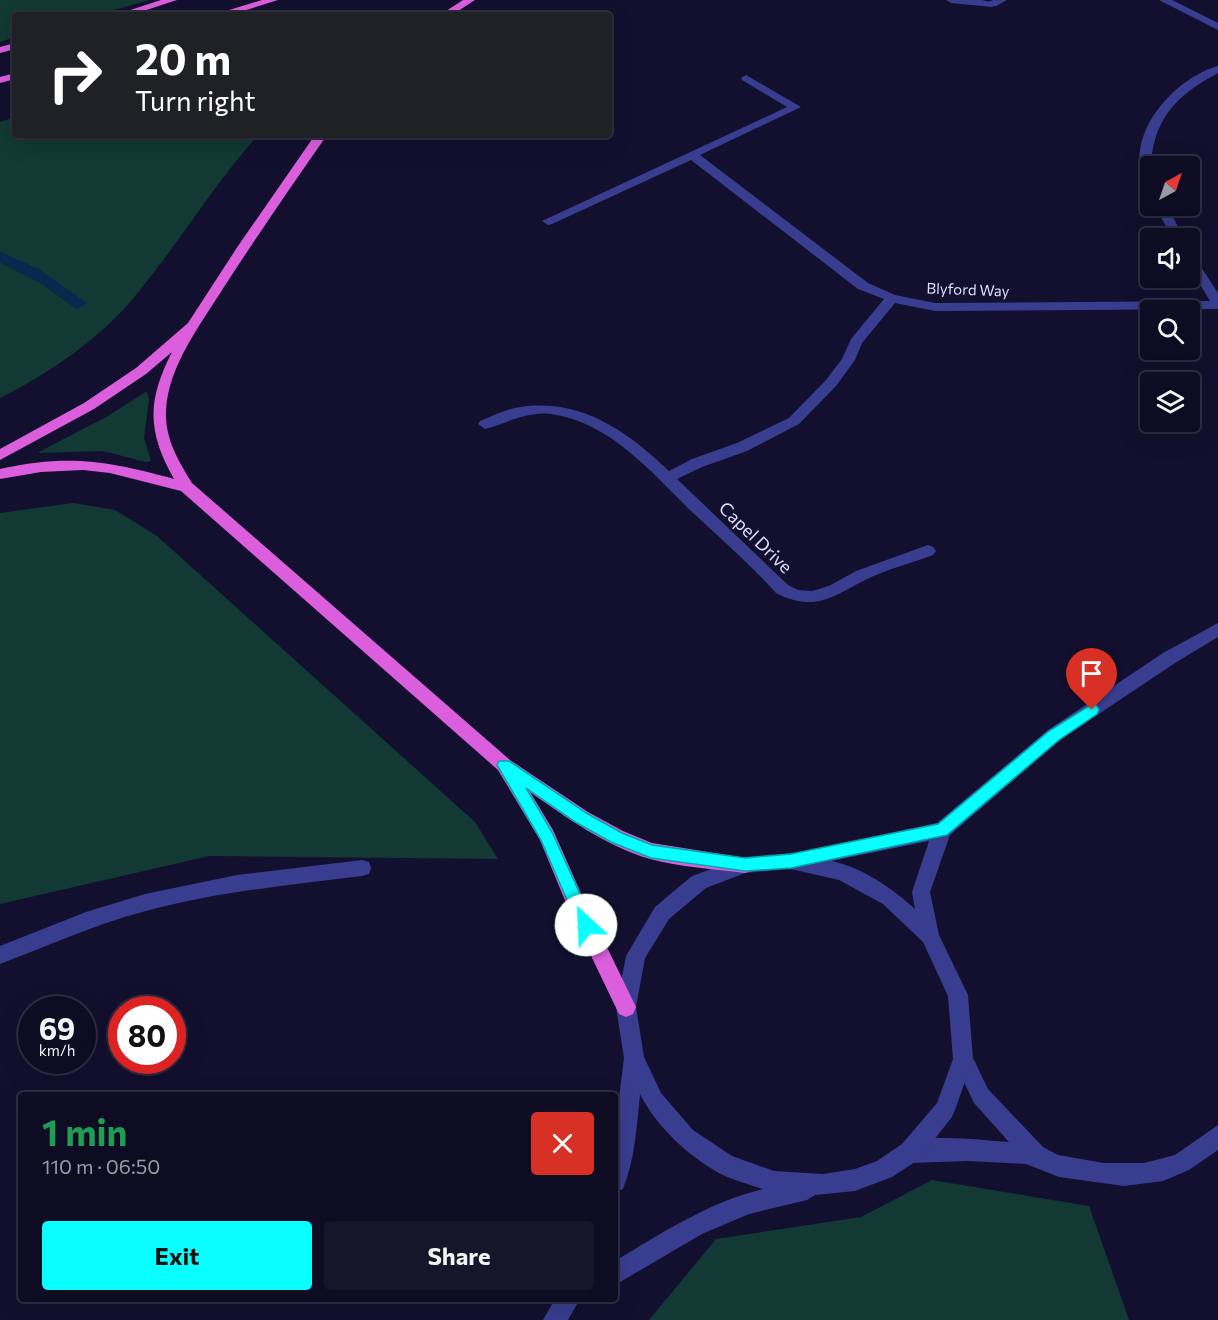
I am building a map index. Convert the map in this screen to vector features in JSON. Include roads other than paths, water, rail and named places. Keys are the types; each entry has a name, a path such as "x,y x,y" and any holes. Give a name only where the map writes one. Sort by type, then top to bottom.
{"highway":[{"path":"130,12 172,0"},
{"path":"229,12 273,0"},
{"path":"450,12 470,0"},
{"path":"319,138 244,246 173,361 164,385 160,410 162,441 186,487 504,765 582,818 651,852 745,865"},
{"path":"0,455 89,406 141,371 194,326"},
{"path":"0,474 24,468 72,466 109,468 186,487"},
{"path":"504,765 547,836 576,904 626,1007"}],"street":[{"path":"951,0 997,2"},
{"path":"1164,0 1218,27"},
{"path":"1146,156 1149,136 1173,99 1190,83 1218,69"},
{"path":"548,221 795,107 746,78"},
{"name":"Blyford Way","path":"692,155 863,286 892,298 935,307 1218,304"},
{"path":"1200,275 1218,304"},
{"path":"667,478 698,463 742,447 794,421 831,383 848,360 856,342 892,298"},
{"name":"Capel Drive","path":"485,424 506,413 549,408 584,415 618,435 667,478 782,589 796,596 812,597 834,591 862,575 928,551"},
{"path":"618,1168 624,1143 634,1058 626,1007 636,956 662,913 699,882 745,865 791,861 942,830 1054,735 1169,658 1218,629"},
{"path":"942,830 921,892 930,936 958,995 963,1059 981,1096 1035,1155 1056,1166 1128,1174 1152,1174 1182,1164 1206,1149 1218,1136"},
{"path":"791,861 843,872 890,898 930,936"},
{"path":"0,955 114,911 172,897 267,880 362,868"},
{"path":"634,1058 654,1100 679,1130 726,1165 774,1182 823,1185"},
{"path":"618,1272 694,1226 749,1203 823,1185 855,1180 884,1169 910,1152 945,1110 963,1059"},
{"path":"910,1152 952,1148 1035,1155"},
{"path":"554,1320 568,1302"}],"water":[{"path":"0,252 40,270 87,303 77,309 41,283 0,262"}]}
